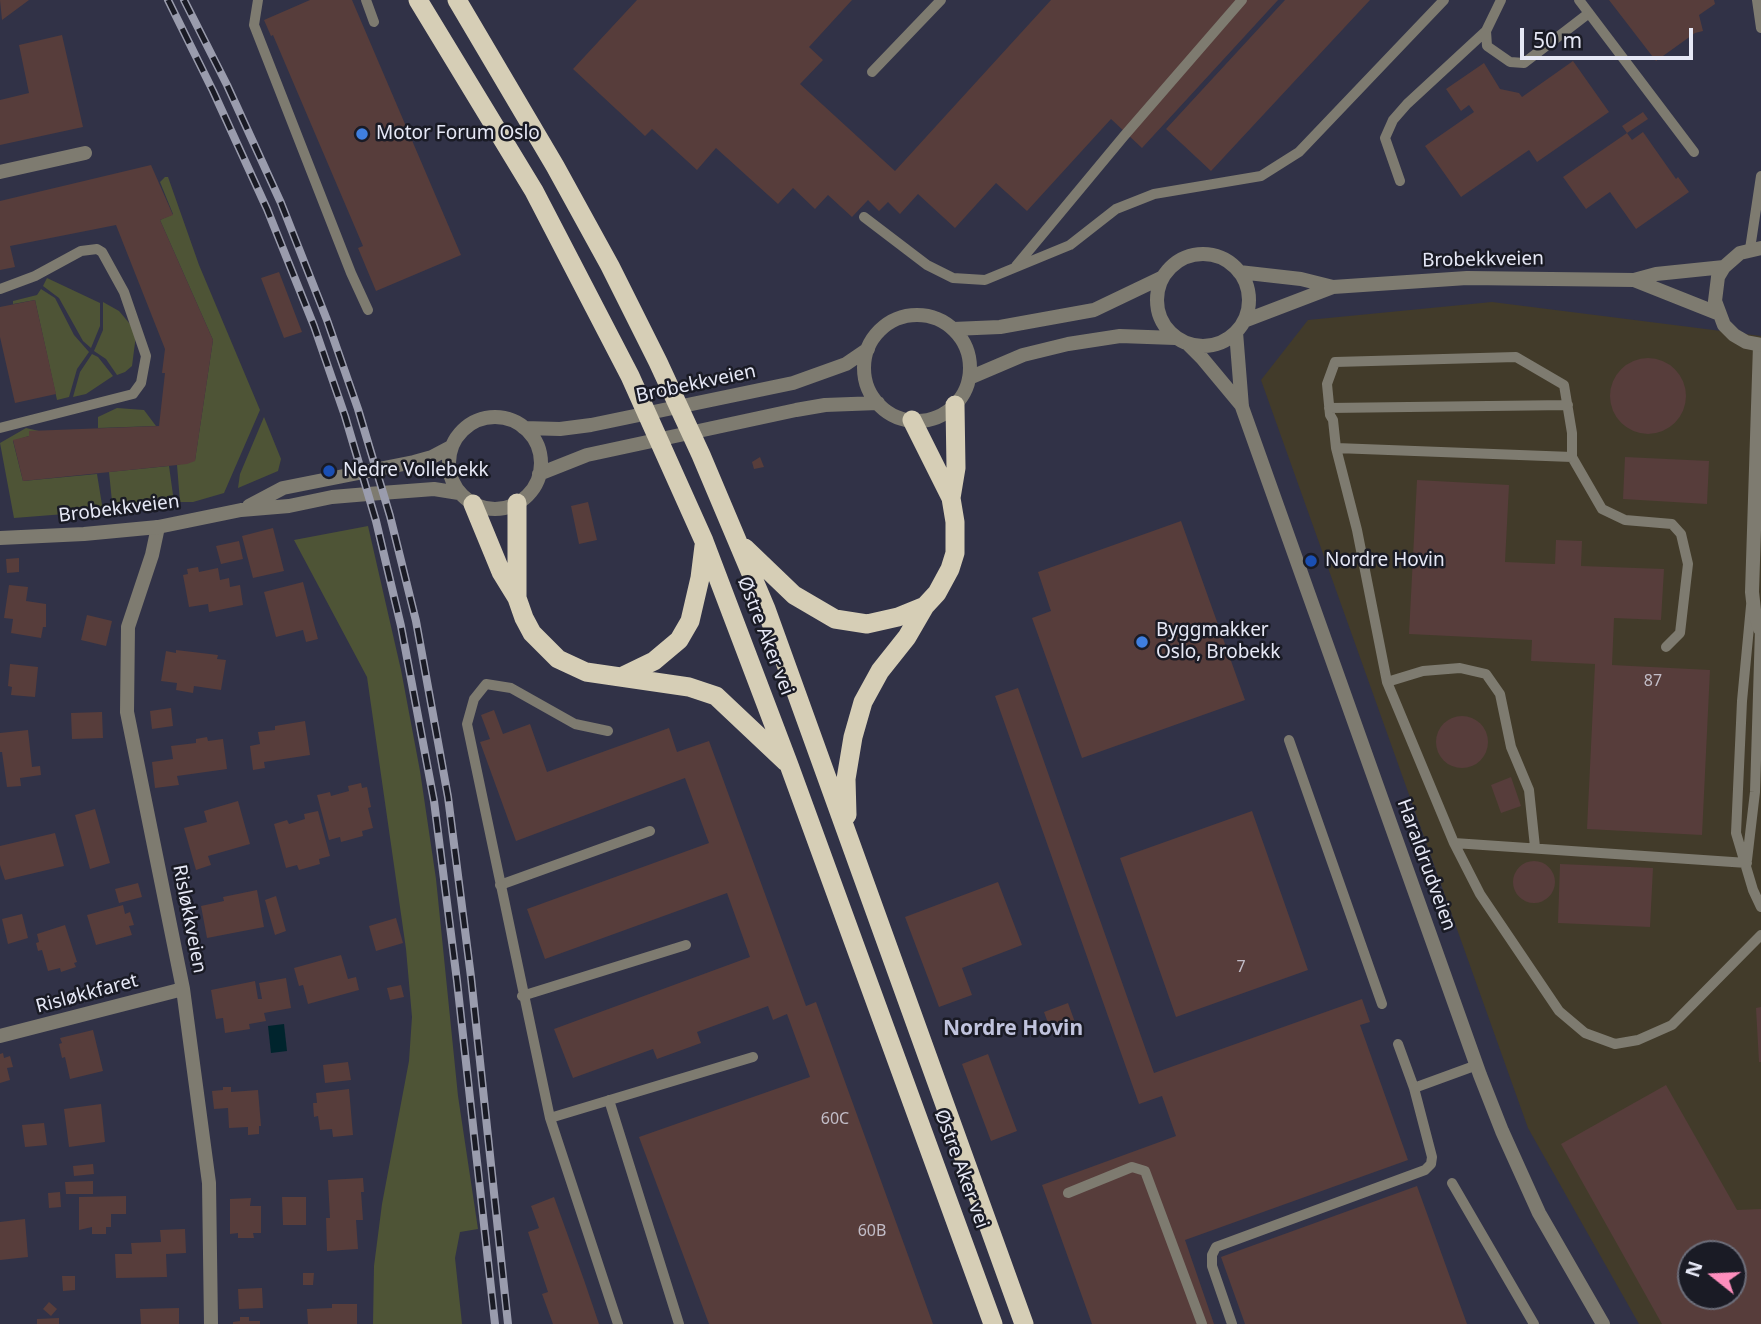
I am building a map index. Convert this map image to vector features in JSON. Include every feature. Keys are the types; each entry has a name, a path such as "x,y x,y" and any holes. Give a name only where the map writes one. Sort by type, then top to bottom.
{"highway":[{"name":"Østre Aker vei","path":"418,0 534,191 630,376 704,541 789,765 993,1324"},
{"name":"Østre Aker vei","path":"457,0 610,266 659,362 738,542 766,609 1024,1324"},
{"path":"847,834 846,779 857,720 870,687 945,580 955,554 951,498 956,468 955,405"},
{"path":"912,420 951,498"},
{"path":"466,498 532,633 558,659 586,672 689,687 716,696 789,765"},
{"path":"517,503 517,598"},
{"path":"623,676 654,661 679,639 690,621 700,578 704,541"},
{"path":"738,542 794,595 835,619 867,624 898,617 925,606"}],"street":[{"path":"0,172 85,153"},
{"path":"1755,248 1731,259 1724,267 1715,289 1717,313 1724,325 1746,342 1760,345 1752,592 1754,610 1761,629"},
{"path":"969,378 1023,355 1068,344 1120,336 1181,341 1200,346 1226,340 1240,327 1248,309 1248,296 1246,283 1239,272 1222,258 1200,254 1178,261 1163,277 1158,287 1157,310 1161,320 1181,341"},
{"name":"Brobekkveien","path":"1239,272 1301,279 1333,287 1480,277 1634,280 1656,274 1724,267"},
{"path":"953,329 1000,327 1094,310 1163,277"},
{"name":"Brobekkveien","path":"1634,280 1717,313"},
{"name":"Brobekkveien","path":"1240,327 1333,287"},
{"path":"927,316 941,320 953,329 969,356 969,378 955,405 935,418 912,420 893,415 878,403 871,394 865,372 868,349 885,326 898,319 927,316"},
{"name":"Haraldrudveien","path":"1240,327 1242,407 1477,1065 1502,1131 1539,1213 1603,1324"},
{"name":"Haraldrudveien","path":"1181,341 1202,358 1242,407"},
{"name":"Brobekkveien","path":"524,428 577,428 793,383 846,364 868,349"},
{"path":"539,474 587,455 752,419 825,405 878,403"},
{"path":"504,418 524,428 539,449 539,474 531,491 517,503 500,509 482,507 466,498 450,475 449,456 463,430 482,419 504,418"},
{"name":"Brobekkveien","path":"241,510 283,488 399,466 432,457 452,447"},
{"name":"Brobekkveien","path":"0,538 158,527 241,510 406,490 434,489 466,498"},
{"name":"Risløkkveien","path":"158,527 152,555 128,627 127,712 183,989 209,1183 211,1324"},
{"name":"Risløkkfaret","path":"0,1036 183,989"}],"lane":[{"path":"258,0 254,25 368,310"},
{"path":"366,0 374,22"},
{"path":"872,72 941,0"},
{"path":"1014,268 1242,0"},
{"path":"864,217 928,265 953,278 985,280 1070,246 1116,208 1154,194 1261,176 1299,152 1444,0"},
{"path":"1400,181 1385,138 1393,120 1486,32 1501,0"},
{"path":"1579,0 1694,152"},
{"path":"1757,0 1761,28"},
{"path":"1486,32 1488,46 1510,62 1524,63 1589,13"},
{"path":"1755,248 1761,176"},
{"path":"0,289 35,276 81,251 102,251 124,292 146,356 141,383 133,394 0,428"},
{"path":"1667,647 1680,633 1688,564 1681,534 1672,524 1625,520 1602,509 1572,457 1572,433 1564,385 1516,357 1335,362 1327,384 1329,408 1336,448 1357,530 1387,682 1454,842 1480,894 1559,1011 1586,1033 1615,1044 1638,1040 1672,1025 1761,935"},
{"path":"1329,408 1567,405"},
{"path":"1336,448 1572,457"},
{"path":"1752,592 1742,701 1736,833 1753,890 1761,907"},
{"path":"1747,863 1755,792 1761,629"},
{"path":"1387,682 1423,671 1460,668 1486,674 1500,694 1511,747 1529,790 1535,847"},
{"path":"608,731 575,724 511,688 486,684 474,699 467,724 522,996 550,1118 618,1324"},
{"path":"1289,740 1382,1003"},
{"path":"500,885 650,831"},
{"path":"1454,842 1747,863"},
{"path":"522,996 686,945"},
{"path":"1232,1324 1212,1266 1212,1255 1216,1247 1426,1170 1431,1164 1432,1157 1414,1088 1398,1044"},
{"path":"550,1118 753,1057"},
{"path":"1414,1088 1477,1065"},
{"path":"609,1100 679,1324"},
{"path":"1068,1192 1132,1167 1145,1171 1202,1324"},
{"path":"1452,1183 1534,1324"}],"shaded area":[{"path":"1492,302 1761,336 1761,1324 1639,1324 1528,1128 1261,380 1308,320"}],"green space":[{"path":"168,177 199,265 260,410 224,493 193,502 180,502 177,465 195,460 213,340 160,220 173,214 160,182"},
{"path":"47,278 100,303 100,326 91,348 83,341 59,298 43,286"},
{"path":"41,289 55,298 74,335 89,352 77,369 69,397 57,400 35,300 13,304 13,301 37,295"},
{"path":"103,302 119,311 136,335 132,366 117,375 106,359 94,351 103,330"},
{"path":"92,354 98,357 113,376 86,394 73,397 80,372"},
{"path":"117,408 144,410 156,426 98,428 98,417"},
{"path":"264,417 281,459 278,471 238,488 240,474"},
{"path":"26,428 39,431 29,431 29,436 13,441 23,481 97,474 103,511 14,518 0,443"},
{"path":"169,466 174,502 113,511 109,472"},
{"path":"368,526 401,670 420,771 436,879 458,1096 478,1229 460,1232 455,1258 462,1324 373,1324 374,1266 382,1204 409,1061 412,1017 406,949 367,677 294,540"}],"water":[{"path":"284,1024 287,1051 271,1053 268,1026"}],"building":[{"path":"0,0 29,0 2,20"},
{"path":"310,0 352,0 461,255 376,291 358,248 363,246 273,35 271,36 264,20"},
{"path":"637,0 852,0 809,47 823,60 800,84 895,171 1051,0 1278,0 1142,148 1111,119 1027,211 996,183 955,228 918,194 900,214 888,202 879,211 868,200 852,217 828,195 815,209 793,188 778,204 716,148 697,170 652,129 645,136 573,69"},
{"path":"1285,0 1370,0 1211,171 1166,129"},
{"path":"1609,0 1714,0 1715,4 1699,15 1703,31 1695,33 1656,61"},
{"path":"62,35 83,127 0,145 0,100 29,93 19,45"},
{"path":"1573,61 1609,112 1537,162 1529,150 1461,197 1425,146 1474,112 1469,105 1461,111 1446,89 1484,63 1500,89 1519,93 1522,97"},
{"path":"1643,112 1648,119 1627,133 1622,126"},
{"path":"1643,132 1676,179 1678,177 1689,192 1636,229 1610,192 1586,209 1563,177 1627,133 1632,140"},
{"path":"151,165 173,215 160,220 213,340 195,461 23,481 13,440 29,436 29,431 159,426 165,349 116,225 10,246 15,267 0,270 0,201"},
{"path":"279,272 302,332 284,338 261,278"},
{"path":"35,300 56,394 15,403 0,337 0,307"},
{"path":"1648,358 1662,361 1675,369 1683,382 1686,396 1683,410 1675,423 1662,431 1648,434 1634,431 1621,423 1613,410 1610,396 1613,382 1621,369 1634,361"},
{"path":"760,457 764,467 754,469 752,462"},
{"path":"1625,457 1709,461 1707,504 1623,499"},
{"path":"1417,480 1509,485 1505,562 1555,564 1556,540 1582,541 1581,566 1664,569 1661,620 1614,618 1612,665 1710,670 1702,835 1587,829 1595,664 1531,661 1532,640 1409,634"},
{"path":"588,502 597,540 579,544 571,506"},
{"path":"1181,521 1245,700 1082,758 1032,618 1051,611 1038,572"},
{"path":"273,528 284,571 253,578 242,536"},
{"path":"239,541 243,559 221,564 216,546"},
{"path":"19,558 19,572 7,573 6,559"},
{"path":"198,567 199,572 218,568 220,580 229,578 230,587 240,585 243,605 209,612 208,604 189,607 183,575 188,574 187,569"},
{"path":"303,582 318,639 306,642 303,630 276,637 264,592"},
{"path":"9,585 28,587 26,601 46,604 46,627 43,627 41,638 11,633 13,619 4,618"},
{"path":"87,615 112,621 106,646 81,640"},
{"path":"176,650 218,655 217,659 226,660 221,690 194,686 193,693 176,690 177,683 161,681 166,651 176,653"},
{"path":"10,664 38,667 35,697 11,695 12,687 8,686"},
{"path":"1018,688 1154,1073 1362,999 1370,1022 1360,1025 1408,1160 1185,1240 1214,1324 1092,1324 1042,1185 1176,1136 1162,1096 1139,1104 995,696"},
{"path":"171,708 173,726 152,729 150,711"},
{"path":"494,710 503,734 530,724 547,772 669,728 677,752 709,741 806,1006 816,1002 933,1324 709,1324 639,1137 810,1077 787,1014 773,1020 768,1006 697,1032 701,1043 657,1059 653,1049 573,1078 554,1029 750,957 727,893 545,959 527,909 709,843 685,778 516,841 480,742 490,739 481,715"},
{"path":"102,712 103,738 72,739 71,713"},
{"path":"1462,716 1481,723 1488,742 1481,761 1462,768 1443,761 1436,742 1443,723"},
{"path":"305,721 310,755 264,762 265,768 253,770 250,746 260,744 258,732"},
{"path":"28,730 32,767 40,766 41,775 20,778 21,786 7,787 0,752 0,733"},
{"path":"207,737 208,741 223,739 227,769 177,776 179,785 155,788 152,762 173,759 171,746 196,743 196,739"},
{"path":"1511,777 1521,806 1501,813 1491,785"},
{"path":"361,783 362,788 367,787 373,828 362,831 363,836 341,842 340,837 329,840 317,795 330,792 331,796 349,791 348,786"},
{"path":"238,801 250,844 208,856 211,865 196,870 184,828 207,822 204,811"},
{"path":"95,809 110,863 90,869 75,815"},
{"path":"318,811 330,856 319,859 320,864 299,870 297,865 286,868 274,824 287,820 289,824 305,819 304,814"},
{"path":"1252,811 1308,970 1176,1017 1120,858"},
{"path":"55,833 64,866 5,880 0,865 0,846"},
{"path":"1534,861 1549,867 1555,882 1549,897 1534,903 1519,897 1513,882 1519,867"},
{"path":"1560,864 1653,868 1650,927 1558,923"},
{"path":"998,882 1022,945 962,968 972,995 939,1007 905,917"},
{"path":"138,883 142,897 119,903 115,889"},
{"path":"257,890 264,927 207,938 201,906 224,901 223,897"},
{"path":"276,896 286,931 275,935 265,900"},
{"path":"123,905 125,914 130,912 134,925 129,926 132,935 96,945 87,915"},
{"path":"22,914 28,938 8,944 2,919"},
{"path":"396,918 403,943 376,951 369,926"},
{"path":"65,925 77,962 74,963 76,967 61,972 60,968 48,971 42,950 38,951 37,934"},
{"path":"341,955 348,979 356,977 359,990 308,1004 303,985 299,986 294,968"},
{"path":"286,978 291,1008 264,1013 266,1021 249,1024 250,1029 225,1033 223,1018 216,1019 211,990 255,981 258,999 262,999 259,983"},
{"path":"401,985 404,997 390,1000 387,988"},
{"path":"1068,1003 1076,1025 1052,1034 1044,1012"},
{"path":"1761,1007 1761,1062 1759,1062 1756,1008"},
{"path":"93,1030 103,1071 70,1079 65,1057 62,1058 60,1038"},
{"path":"3,1053 4,1058 10,1056 13,1067 7,1068 10,1080 0,1083 0,1054"},
{"path":"988,1054 1017,1131 991,1141 962,1064"},
{"path":"348,1062 351,1080 325,1083 323,1065"},
{"path":"1666,1085 1737,1210 1761,1209 1761,1324 1662,1324 1561,1144"},
{"path":"223,1087 231,1087 231,1092 258,1090 261,1126 259,1134 248,1135 248,1127 229,1128 228,1108 214,1109 212,1091 223,1090"},
{"path":"349,1089 353,1135 333,1137 332,1129 320,1130 318,1116 314,1117 313,1103 317,1103 316,1093"},
{"path":"101,1104 105,1142 69,1147 64,1109"},
{"path":"44,1123 47,1145 25,1147 22,1125"},
{"path":"93,1164 94,1174 74,1176 73,1166"},
{"path":"363,1178 363,1220 356,1220 358,1249 327,1251 326,1218 330,1218 328,1180"},
{"path":"93,1181 93,1194 66,1194 65,1182"},
{"path":"1417,1186 1467,1324 1245,1324 1221,1257"},
{"path":"60,1192 61,1207 49,1208 48,1193"},
{"path":"126,1196 126,1214 111,1214 111,1227 106,1227 106,1234 92,1234 92,1227 79,1230 79,1197"},
{"path":"282,1197 306,1197 306,1225 283,1225"},
{"path":"554,1197 599,1324 553,1324 542,1294 548,1292 528,1232 539,1228 531,1206"},
{"path":"251,1198 250,1206 261,1206 261,1233 253,1233 254,1238 238,1238 238,1233 230,1234 230,1199"},
{"path":"25,1219 28,1257 0,1260 0,1222"},
{"path":"185,1229 186,1253 166,1254 167,1277 116,1278 115,1254 132,1254 131,1243 161,1242 160,1230"},
{"path":"303,1273 314,1273 313,1285 303,1285"},
{"path":"62,1276 75,1276 75,1290 63,1291"},
{"path":"262,1288 263,1308 239,1309 238,1289"},
{"path":"49,1302 57,1309 51,1316 43,1309"},
{"path":"332,1304 357,1304 357,1324 308,1324 307,1309 332,1308"},
{"path":"179,1308 179,1324 141,1324 140,1309"},
{"path":"240,1317 249,1317 249,1321 260,1321 260,1324 233,1324 240,1321"},
{"path":"59,1318 59,1324 37,1324 37,1319"}],"railway":[{"path":"168,0 267,209 314,326 345,416 376,521 401,626 434,801 495,1324"},
{"path":"184,0 227,85 281,203 327,320 358,409 390,516 416,621 448,797 471,977 508,1324"}],"place":[{"name":"Motor Forum Oslo","path":"362,134"},
{"name":"Nedre Vollebekk","path":"329,471"},
{"name":"Nordre Hovin","path":"1311,561"},
{"name":"Byggmakker Oslo, Brobekk","path":"1142,642"}],"district":[{"name":"Nordre Hovin","path":"1013,1029"}]}
